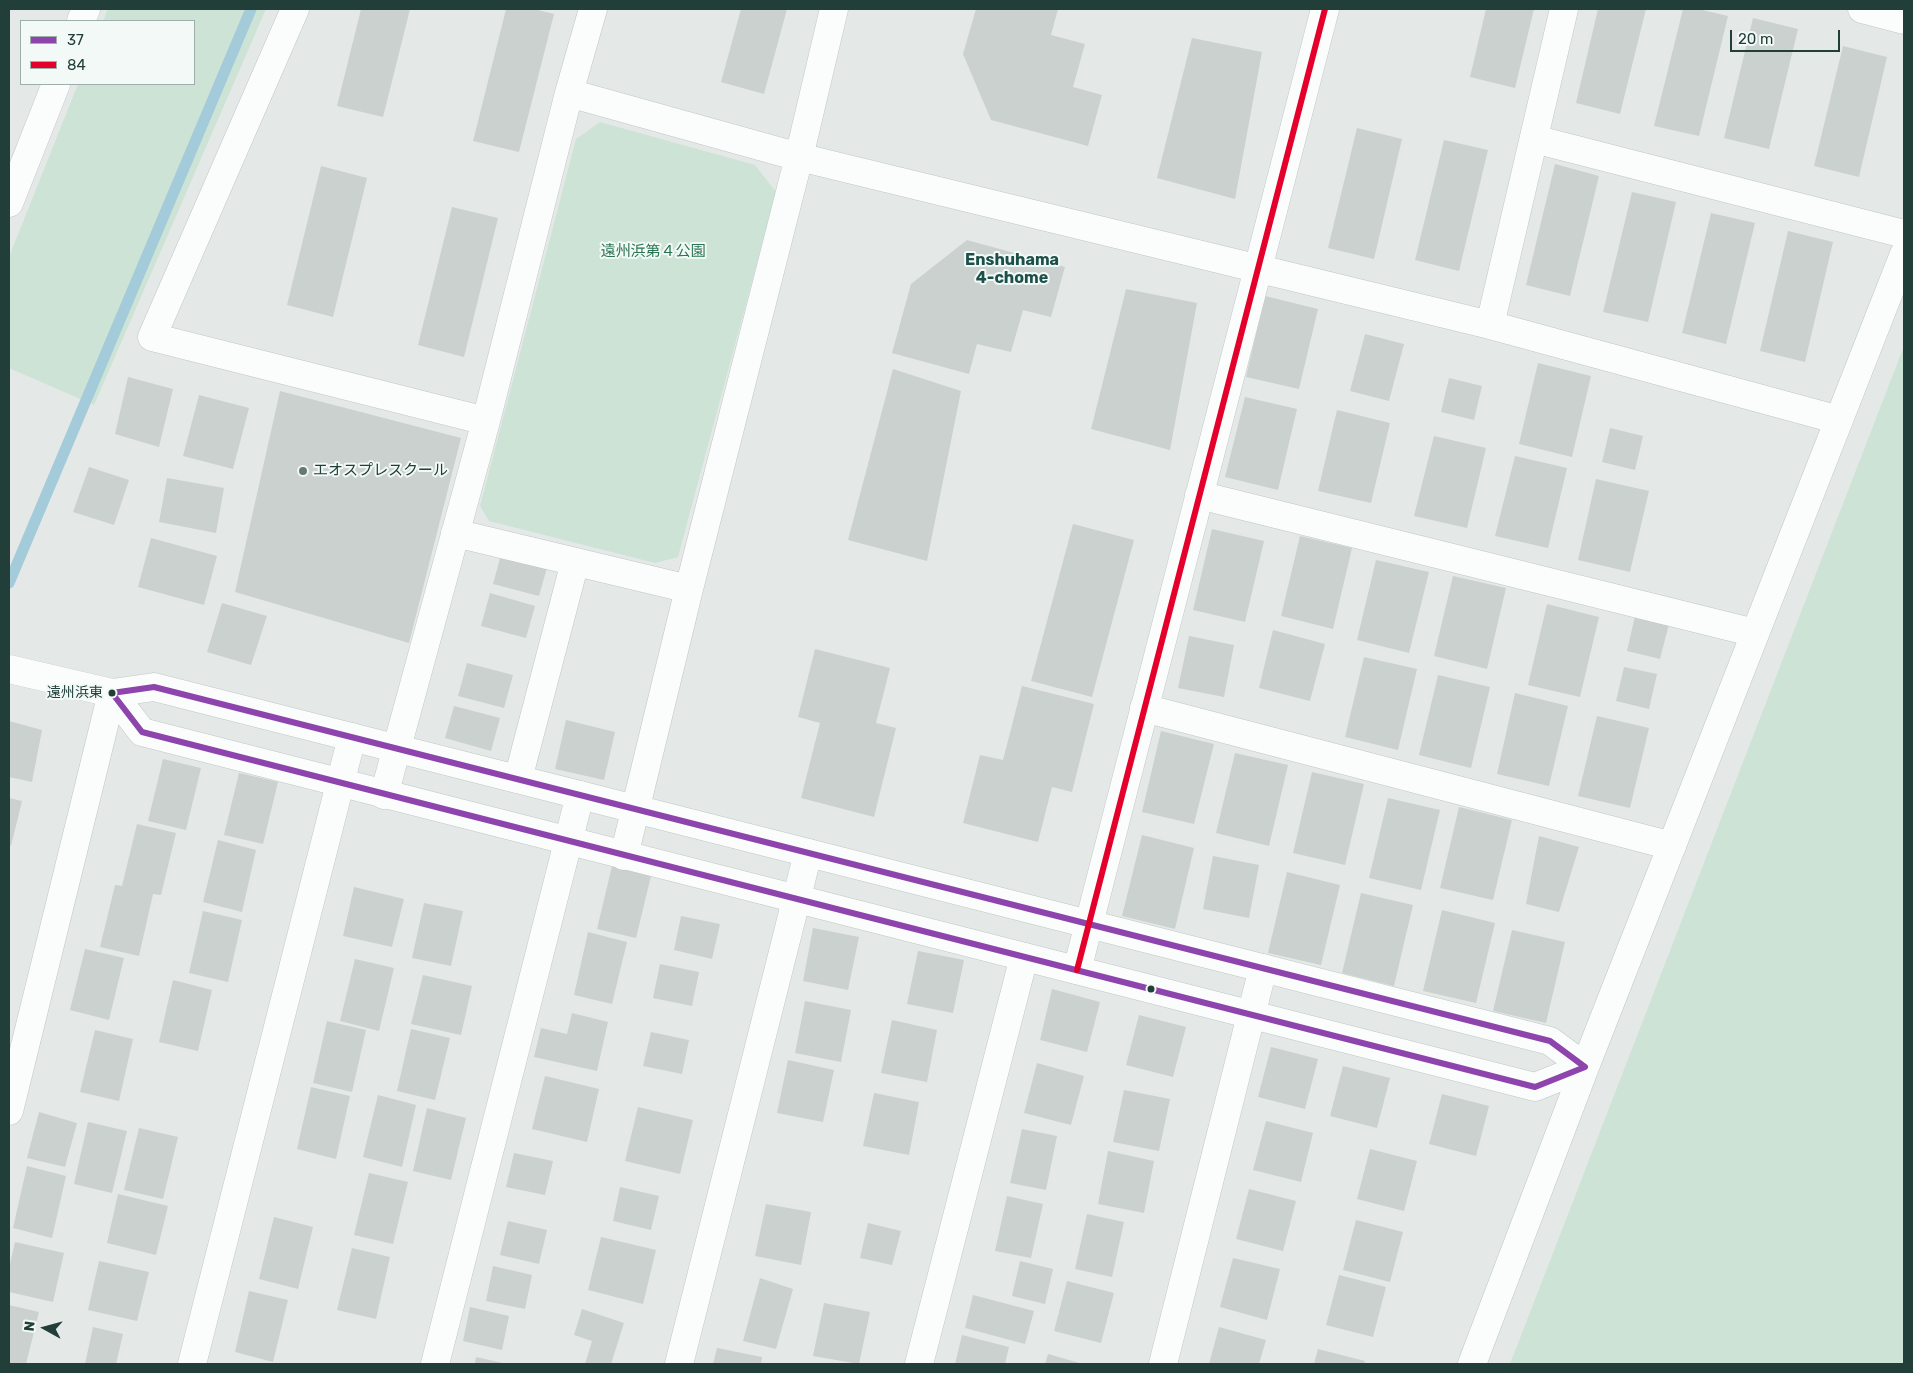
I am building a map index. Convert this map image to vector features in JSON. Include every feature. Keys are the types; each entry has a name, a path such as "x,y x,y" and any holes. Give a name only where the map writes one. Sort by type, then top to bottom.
{"street":[{"path":"295,9 152,337 486,421"},
{"path":"384,795 486,421 569,93 593,9"},
{"path":"624,856 689,588 799,157 834,9"},
{"path":"1076,970 1324,9"},
{"path":"1490,325 1564,9"},
{"path":"1862,9 1904,20"},
{"path":"9,204 56,85"},
{"path":"569,93 799,157 1490,325 1839,420"},
{"path":"1534,139 1904,234"},
{"path":"1472,1364 1585,1066 1904,254"},
{"path":"1199,494 1755,633"},
{"path":"455,533 689,588"},
{"path":"518,779 574,562"},
{"path":"9,669 112,693 154,687 1550,1041 1585,1066"},
{"path":"112,693 142,732 1535,1087 1585,1066"},
{"path":"9,1111 112,693"},
{"path":"1144,708 1672,846"},
{"path":"192,1364 352,737"},
{"path":"435,1364 580,795"},
{"path":"679,1364 808,853"},
{"path":"919,1364 1024,957"},
{"path":"1164,1364 1253,1015 1263,968"}],"green space":[{"path":"108,9 266,9 94,405 9,368 9,257 78,85 195,85 195,20 103,20"},
{"name":"遠州浜第４公園","path":"600,122 755,165 776,192 678,557 655,563 489,521 480,506 576,139"},
{"path":"1904,346 1904,1364 1510,1364"}],"building":[{"path":"361,9 410,9 383,117 337,106"},
{"path":"506,9 534,9 554,14 519,152 473,141"},
{"path":"741,9 787,9 764,94 721,82"},
{"path":"976,9 1058,9 1051,35 1085,44 1073,87 1102,95 1088,146 991,120 963,54"},
{"path":"1486,9 1534,9 1515,88 1470,77"},
{"path":"1598,9 1646,9 1620,114 1576,103"},
{"path":"1683,9 1698,9 1728,16 1699,136 1654,126"},
{"path":"1753,18 1798,29 1769,149 1724,138"},
{"path":"1192,38 1262,52 1235,199 1157,178"},
{"path":"1843,46 1887,57 1859,177 1814,166"},
{"path":"1357,128 1402,139 1374,259 1328,248"},
{"path":"1444,140 1488,150 1459,271 1415,260"},
{"path":"1555,164 1599,176 1570,296 1526,285"},
{"path":"321,166 367,178 333,317 287,305"},
{"path":"1632,192 1676,202 1648,322 1603,312"},
{"path":"452,207 498,218 464,357 418,345"},
{"path":"1711,213 1755,223 1726,344 1682,333"},
{"path":"1788,231 1833,242 1805,362 1760,351"},
{"path":"967,240 1065,267 1051,317 1023,310 1011,352 977,344 969,374 892,353 911,284"},
{"path":"1126,289 1197,303 1170,450 1091,429"},
{"path":"1265,296 1318,309 1299,389 1246,377"},
{"path":"1365,334 1404,344 1389,401 1350,391"},
{"path":"1538,363 1591,376 1572,457 1519,444"},
{"path":"893,369 961,391 927,561 848,540"},
{"path":"128,377 173,389 159,447 115,434"},
{"path":"1449,378 1482,386 1474,420 1441,412"},
{"path":"280,391 461,438 409,643 235,592"},
{"path":"199,395 249,408 233,469 183,456"},
{"path":"1245,397 1297,409 1278,490 1225,477"},
{"path":"1337,410 1390,423 1371,503 1318,491"},
{"path":"1610,428 1643,436 1635,470 1602,462"},
{"path":"1434,436 1486,448 1467,528 1414,516"},
{"path":"1515,456 1567,468 1548,548 1495,536"},
{"path":"89,467 129,480 114,525 73,512"},
{"path":"167,478 224,488 216,533 159,522"},
{"path":"1596,479 1649,491 1630,572 1578,560"},
{"path":"1073,524 1134,540 1092,697 1031,681"},
{"path":"1212,529 1264,541 1245,622 1193,610"},
{"path":"1300,536 1352,548 1333,629 1281,616"},
{"path":"151,538 217,556 204,605 138,587"},
{"path":"502,551 548,564 539,596 493,584"},
{"path":"1376,560 1429,572 1409,653 1357,640"},
{"path":"1453,576 1506,588 1487,669 1434,656"},
{"path":"490,593 535,606 526,638 481,626"},
{"path":"222,603 267,616 251,665 207,652"},
{"path":"1547,604 1599,617 1580,697 1528,685"},
{"path":"1635,616 1669,624 1660,659 1627,651"},
{"path":"1273,630 1325,644 1310,701 1259,688"},
{"path":"1189,636 1234,645 1224,697 1178,688"},
{"path":"815,649 890,668 876,723 896,728 874,817 801,798 820,723 798,717"},
{"path":"1364,657 1417,669 1398,750 1345,737"},
{"path":"467,663 513,675 504,708 458,696"},
{"path":"1624,667 1657,674 1649,709 1616,701"},
{"path":"1438,675 1490,687 1471,768 1419,755"},
{"path":"1022,686 1094,704 1072,792 1052,787 1038,842 963,823 980,755 1003,760"},
{"path":"1515,693 1568,706 1549,786 1497,774"},
{"path":"454,706 500,718 491,751 445,738"},
{"path":"1597,716 1649,728 1630,808 1578,796"},
{"path":"566,720 615,732 604,780 555,769"},
{"path":"9,721 42,730 32,782 9,777"},
{"path":"1161,731 1214,744 1194,824 1142,812"},
{"path":"1235,753 1288,765 1269,846 1216,833"},
{"path":"163,759 201,768 186,830 148,821"},
{"path":"1312,772 1364,784 1345,865 1293,853"},
{"path":"239,773 278,782 263,844 224,835"},
{"path":"9,798 22,801 11,846 9,845"},
{"path":"1388,798 1440,810 1421,890 1369,878"},
{"path":"1459,807 1512,820 1493,900 1440,888"},
{"path":"137,824 176,833 161,895 153,894 139,956 100,947 115,885 122,886"},
{"path":"1142,835 1194,848 1175,929 1122,916"},
{"path":"1539,836 1579,847 1559,912 1526,904"},
{"path":"218,840 256,850 242,912 203,902"},
{"path":"1213,856 1259,865 1249,918 1203,909"},
{"path":"612,866 651,876 636,938 597,929"},
{"path":"1287,872 1340,885 1321,965 1268,953"},
{"path":"354,887 404,899 392,947 343,936"},
{"path":"1361,893 1413,905 1394,986 1342,973"},
{"path":"424,903 463,911 451,966 412,958"},
{"path":"1442,910 1495,923 1476,1003 1423,991"},
{"path":"203,911 242,920 228,982 189,973"},
{"path":"681,916 720,924 712,959 674,950"},
{"path":"813,928 859,937 848,990 803,981"},
{"path":"1512,930 1565,942 1546,1023 1493,1011"},
{"path":"588,932 627,942 612,1004 574,995"},
{"path":"85,949 124,958 109,1020 70,1010"},
{"path":"918,951 964,960 953,1013 907,1004"},
{"path":"355,959 394,968 379,1031 340,1021"},
{"path":"660,964 699,972 692,1006 653,998"},
{"path":"423,975 472,986 461,1035 411,1024"},
{"path":"173,980 212,990 198,1051 159,1042"},
{"path":"1052,989 1100,1002 1087,1052 1040,1040"},
{"path":"805,1001 851,1010 841,1062 795,1053"},
{"path":"572,1013 608,1022 597,1071 534,1057 541,1028 567,1034"},
{"path":"1139,1015 1186,1027 1173,1077 1126,1065"},
{"path":"892,1020 937,1030 927,1082 881,1073"},
{"path":"327,1021 366,1030 352,1092 313,1083"},
{"path":"411,1029 450,1038 435,1100 397,1091"},
{"path":"95,1030 133,1039 119,1101 80,1092"},
{"path":"651,1032 689,1040 682,1074 643,1066"},
{"path":"1271,1047 1318,1059 1305,1109 1258,1097"},
{"path":"788,1060 834,1070 823,1122 777,1113"},
{"path":"1037,1063 1084,1076 1071,1125 1024,1113"},
{"path":"1343,1066 1390,1078 1377,1128 1330,1116"},
{"path":"545,1076 599,1089 587,1142 532,1129"},
{"path":"311,1087 350,1096 336,1159 297,1149"},
{"path":"1124,1090 1170,1099 1159,1151 1113,1142"},
{"path":"874,1093 919,1102 909,1155 863,1146"},
{"path":"1442,1094 1489,1106 1476,1156 1429,1144"},
{"path":"378,1095 416,1105 402,1167 363,1157"},
{"path":"638,1107 693,1120 680,1174 625,1161"},
{"path":"427,1108 466,1118 451,1180 413,1171"},
{"path":"39,1112 77,1123 65,1167 27,1158"},
{"path":"1266,1121 1313,1133 1301,1182 1253,1170"},
{"path":"88,1122 127,1131 112,1193 74,1184"},
{"path":"139,1128 178,1137 163,1199 124,1190"},
{"path":"1022,1129 1057,1136 1046,1190 1010,1183"},
{"path":"1370,1149 1417,1161 1404,1211 1357,1199"},
{"path":"1108,1151 1154,1161 1144,1213 1098,1204"},
{"path":"514,1153 553,1161 545,1195 506,1187"},
{"path":"27,1166 66,1176 52,1238 13,1228"},
{"path":"369,1173 408,1182 393,1244 354,1235"},
{"path":"620,1187 659,1196 651,1230 613,1221"},
{"path":"1249,1189 1296,1201 1283,1251 1236,1239"},
{"path":"118,1194 168,1206 156,1255 107,1243"},
{"path":"1007,1196 1043,1204 1031,1258 995,1251"},
{"path":"766,1204 811,1212 801,1265 755,1256"},
{"path":"1087,1214 1124,1222 1112,1277 1075,1269"},
{"path":"274,1217 313,1227 298,1289 259,1279"},
{"path":"1356,1220 1403,1232 1390,1282 1343,1270"},
{"path":"508,1221 547,1230 539,1264 500,1255"},
{"path":"868,1223 901,1231 892,1265 860,1258"},
{"path":"601,1237 656,1250 643,1304 588,1290"},
{"path":"15,1242 64,1253 53,1302 9,1292 9,1268"},
{"path":"352,1248 390,1257 376,1319 337,1310"},
{"path":"1233,1258 1280,1269 1267,1320 1220,1307"},
{"path":"99,1261 149,1272 137,1321 88,1310"},
{"path":"1020,1261 1053,1269 1045,1304 1012,1296"},
{"path":"493,1266 532,1275 525,1309 486,1301"},
{"path":"1339,1275 1386,1287 1373,1337 1326,1325"},
{"path":"760,1278 793,1289 776,1349 743,1341"},
{"path":"1067,1281 1114,1293 1101,1343 1054,1331"},
{"path":"249,1291 288,1300 273,1362 235,1352"},
{"path":"973,1295 1034,1311 1025,1344 965,1328"},
{"path":"824,1303 870,1312 859,1364 813,1356"},
{"path":"9,1305 39,1312 26,1364 9,1364"},
{"path":"470,1307 509,1316 502,1350 463,1341"},
{"path":"582,1309 624,1323 611,1364 585,1364 592,1341 574,1335"},
{"path":"93,1327 123,1334 116,1364 85,1364"},
{"path":"1219,1327 1266,1340 1259,1364 1209,1364"},
{"path":"962,1335 1009,1347 1005,1364 955,1364"},
{"path":"717,1348 762,1357 761,1364 713,1364"},
{"path":"1318,1349 1365,1361 1364,1364 1314,1364"},
{"path":"1048,1354 1083,1364 1045,1364"},
{"path":"476,1357 503,1363 503,1364 475,1364"}],"waterway":[{"path":"9,583 251,9"}],"transit line":[{"name":"84","path":"1077,970 1325,9"},
{"name":"37","path":"154,687 1550,1041 1585,1067 1535,1087 142,732 112,693 154,687"}],"place":[{"name":"エオスプレスクール","path":"303,471"},
{"name":"遠州浜東","path":"112,693"}],"district":[{"name":"Enshuhama 4-chome","path":"1012,269"}]}
